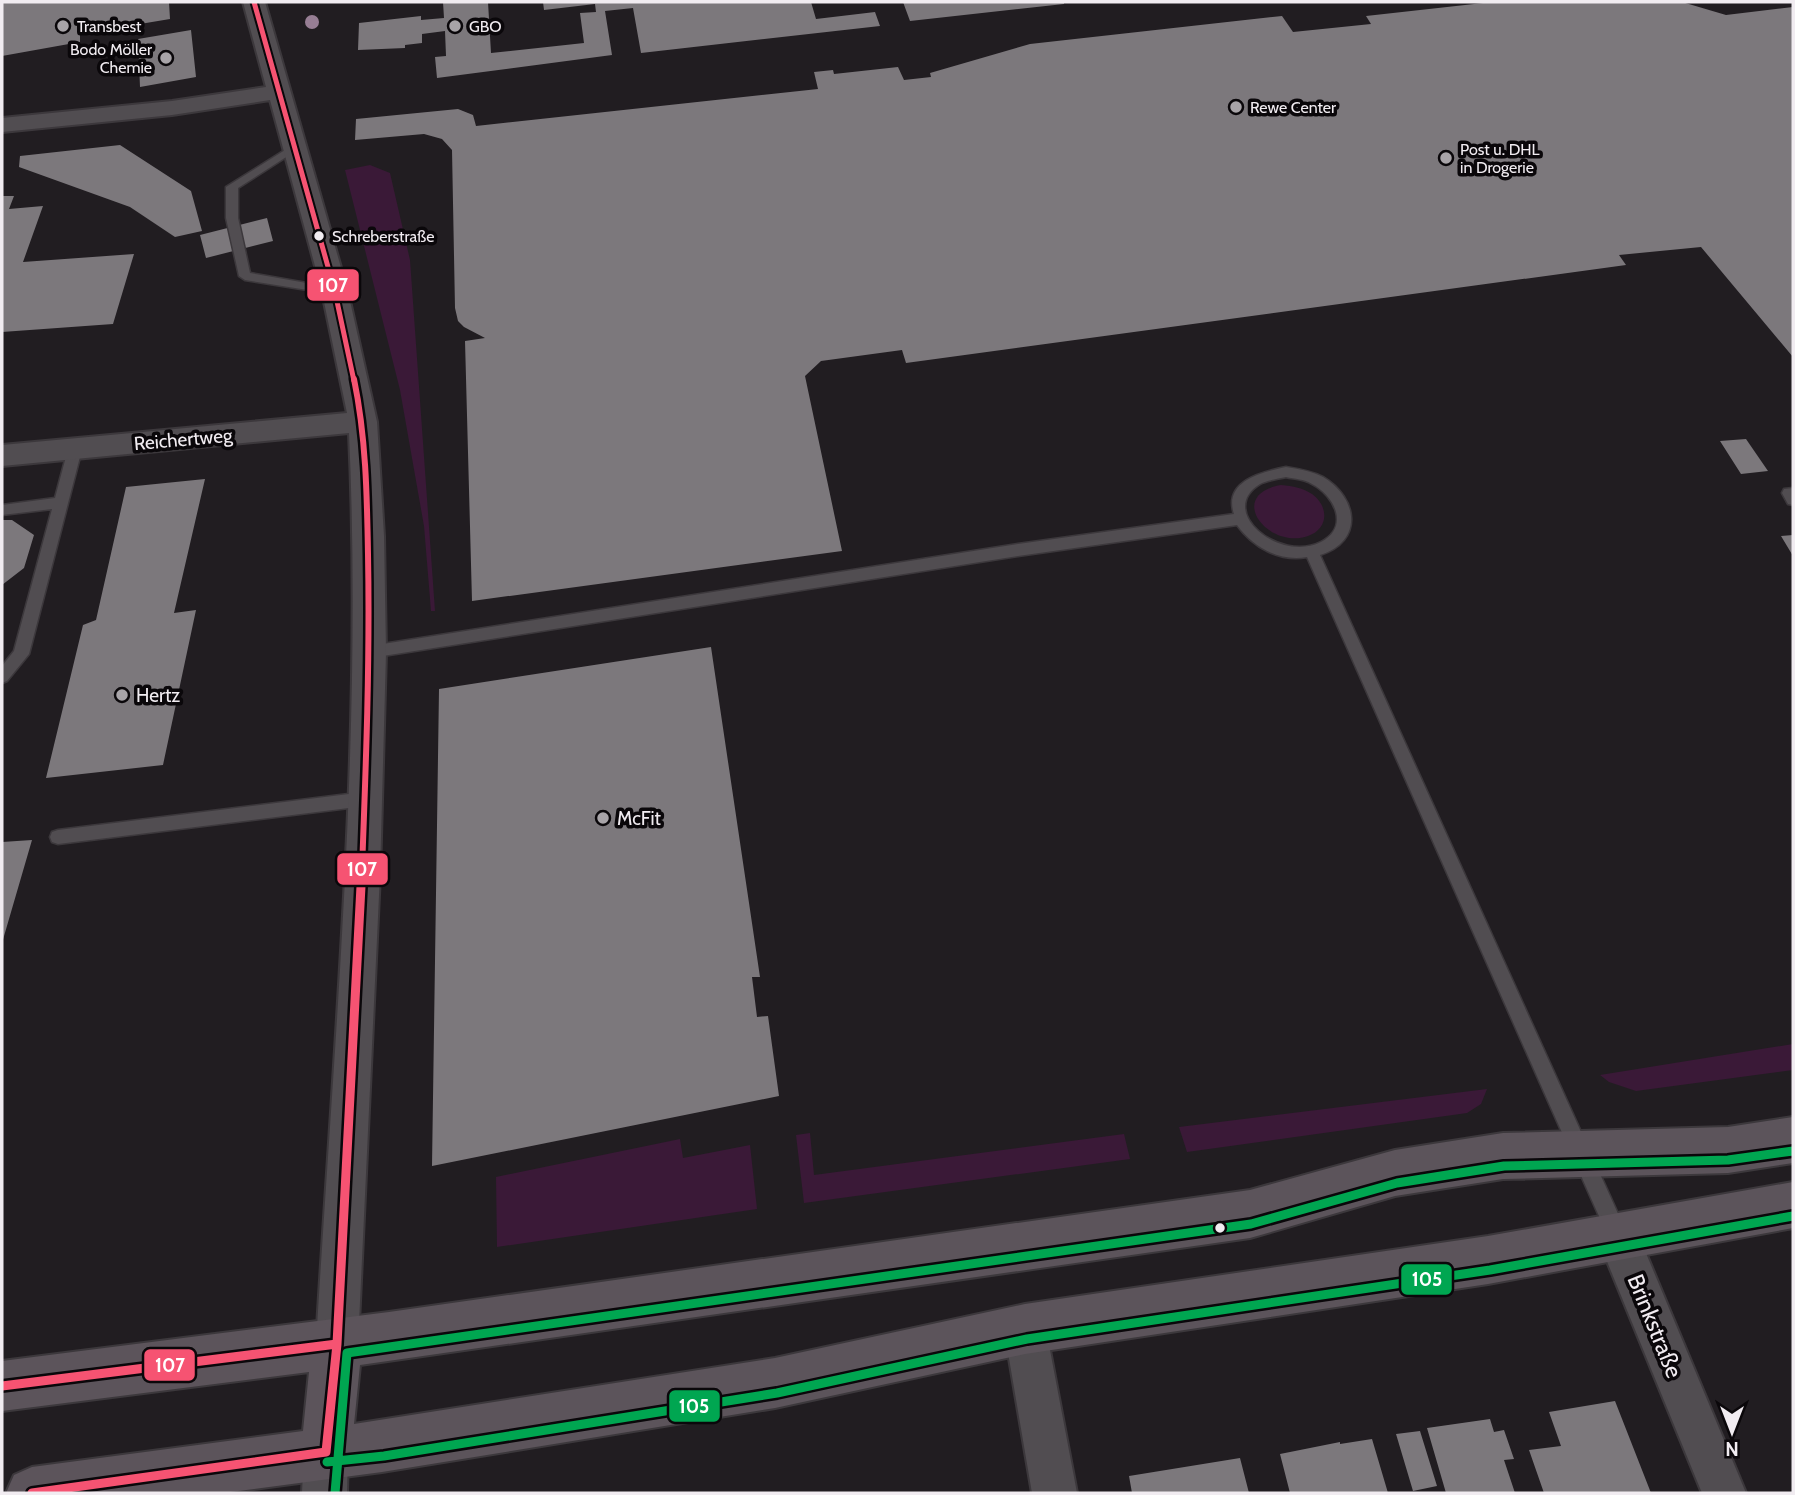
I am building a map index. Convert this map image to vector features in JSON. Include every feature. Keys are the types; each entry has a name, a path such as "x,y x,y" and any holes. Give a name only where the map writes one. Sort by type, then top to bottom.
{"main road":[{"path":"2,1386 337,1344 1250,1214 1424,1167 1503,1156 1583,1153 1634,1155 1706,1151 1793,1140"},
{"path":"32,1493 325,1473 382,1446 775,1382 1025,1329 1488,1261 1793,1205"},
{"path":"325,1473 337,1344"}],"street":[{"path":"254,2 335,292 363,422 369,536 370,652 337,1344"},
{"path":"2,125 172,108 279,92"},
{"name":"Reichertweg","path":"2,456 363,422"},
{"name":"Brinkstraße","path":"1618,1237 1724,1493"},
{"path":"1025,1329 1055,1493"}],"lane":[{"path":"293,148 232,187 232,218 246,276 335,292"},
{"path":"2,677 21,654 75,449"},
{"path":"1286,472 1317,481 1332,491 1342,503 1345,526 1340,537 1331,545 1312,553 1298,554 1269,546 1247,531 1239,519 1239,496 1255,479 1286,472"},
{"path":"1793,493 1789,494 1793,500"},
{"path":"2,510 60,503"},
{"path":"370,652 1004,552 1239,519"},
{"path":"1312,553 1583,1153 1618,1237"},
{"path":"58,837 365,799"}],"shaded area":[{"path":"370,165 390,173 410,260 435,611 431,611 424,526 400,390 345,170"},
{"path":"1281,485 1301,489 1318,499 1324,517 1315,533 1293,538 1279,535 1258,520 1254,509 1256,499 1264,491"},
{"path":"1793,1044 1793,1070 1636,1091 1609,1082 1600,1075"},
{"path":"1487,1089 1481,1104 1467,1113 1187,1152 1179,1127"},
{"path":"810,1133 814,1175 1124,1134 1130,1159 804,1203 796,1135"},
{"path":"680,1139 683,1158 750,1145 757,1209 497,1247 496,1177"}],"building":[{"name":"Transbest","path":"2,2 169,2 170,19 80,34 80,42 2,56"},
{"path":"443,2 488,2 491,53 584,43 580,13 596,12 595,4 544,10 543,2 811,2 816,19 875,12 880,26 641,53 633,8 605,11 612,55 437,78 435,57 446,56 445,31 422,34 422,43 405,45 405,48 358,50 359,23 421,16 421,20 444,18"},
{"path":"903,2 1064,2 1064,4 910,21"},
{"path":"1492,2 1682,2 1726,15 1793,7 1793,357 1701,247 1619,255 1626,265 906,363 902,350 821,361 805,376 842,551 472,601 465,341 485,338 458,321 455,308 452,150 442,139 424,134 355,140 356,119 458,109 473,115 476,126 818,89 814,72 833,70 834,74 898,67 904,80 931,77 930,73 1030,44 1282,16 1293,32 1371,24 1366,16"},
{"name":"Bodo Möller Chemie","path":"191,30 196,77 140,87 138,39"},
{"path":"120,145 191,191 202,231 175,237 130,207 19,167 20,156"},
{"path":"2,196 14,196 9,209 43,206 23,262 134,254 113,324 2,332"},
{"path":"267,218 273,241 206,258 200,235"},
{"path":"1746,439 1768,471 1741,474 1720,441"},
{"name":"Hertz","path":"205,479 174,613 196,610 163,765 46,778 83,625 96,620 126,487"},
{"path":"2,520 12,520 34,535 24,568 2,585"},
{"path":"1793,535 1793,556 1781,536"},
{"path":"711,647 760,977 752,977 757,1017 768,1016 779,1096 432,1166 439,689"},
{"path":"32,840 2,943 2,842"},
{"path":"1615,1401 1651,1493 1544,1493 1529,1450 1561,1446 1549,1412"},
{"path":"1490,1419 1494,1432 1504,1430 1514,1459 1504,1460 1515,1493 1446,1493 1427,1428"},
{"path":"1420,1431 1437,1486 1413,1491 1396,1434"},
{"path":"1372,1439 1388,1493 1290,1493 1280,1454 1340,1442"},
{"path":"1240,1458 1249,1493 1132,1493 1129,1476"}],"transit line":[{"name":"107","path":"32,1493 326,1452 337,1344 362,874 370,652 366,467 363,422 335,292 254,2"},
{"name":"105","path":"335,1493 347,1353 1251,1224 1397,1183 1504,1166 1728,1160 1793,1151"},
{"name":"105","path":"327,1462 384,1456 777,1393 1027,1339 1490,1270 1793,1216"},
{"name":"107","path":"2,1386 337,1344"}],"place":[{"name":"Transbest","path":"63,26"},
{"name":"GBO","path":"455,26"},
{"name":"Bodo Möller Chemie","path":"166,58"},
{"name":"Rewe Center","path":"1236,107"},
{"name":"Post u. DHL in Drogerie","path":"1446,158"},
{"name":"Schreberstraße","path":"319,236"},
{"name":"Hertz","path":"122,695"},
{"name":"McFit","path":"603,818"}]}
